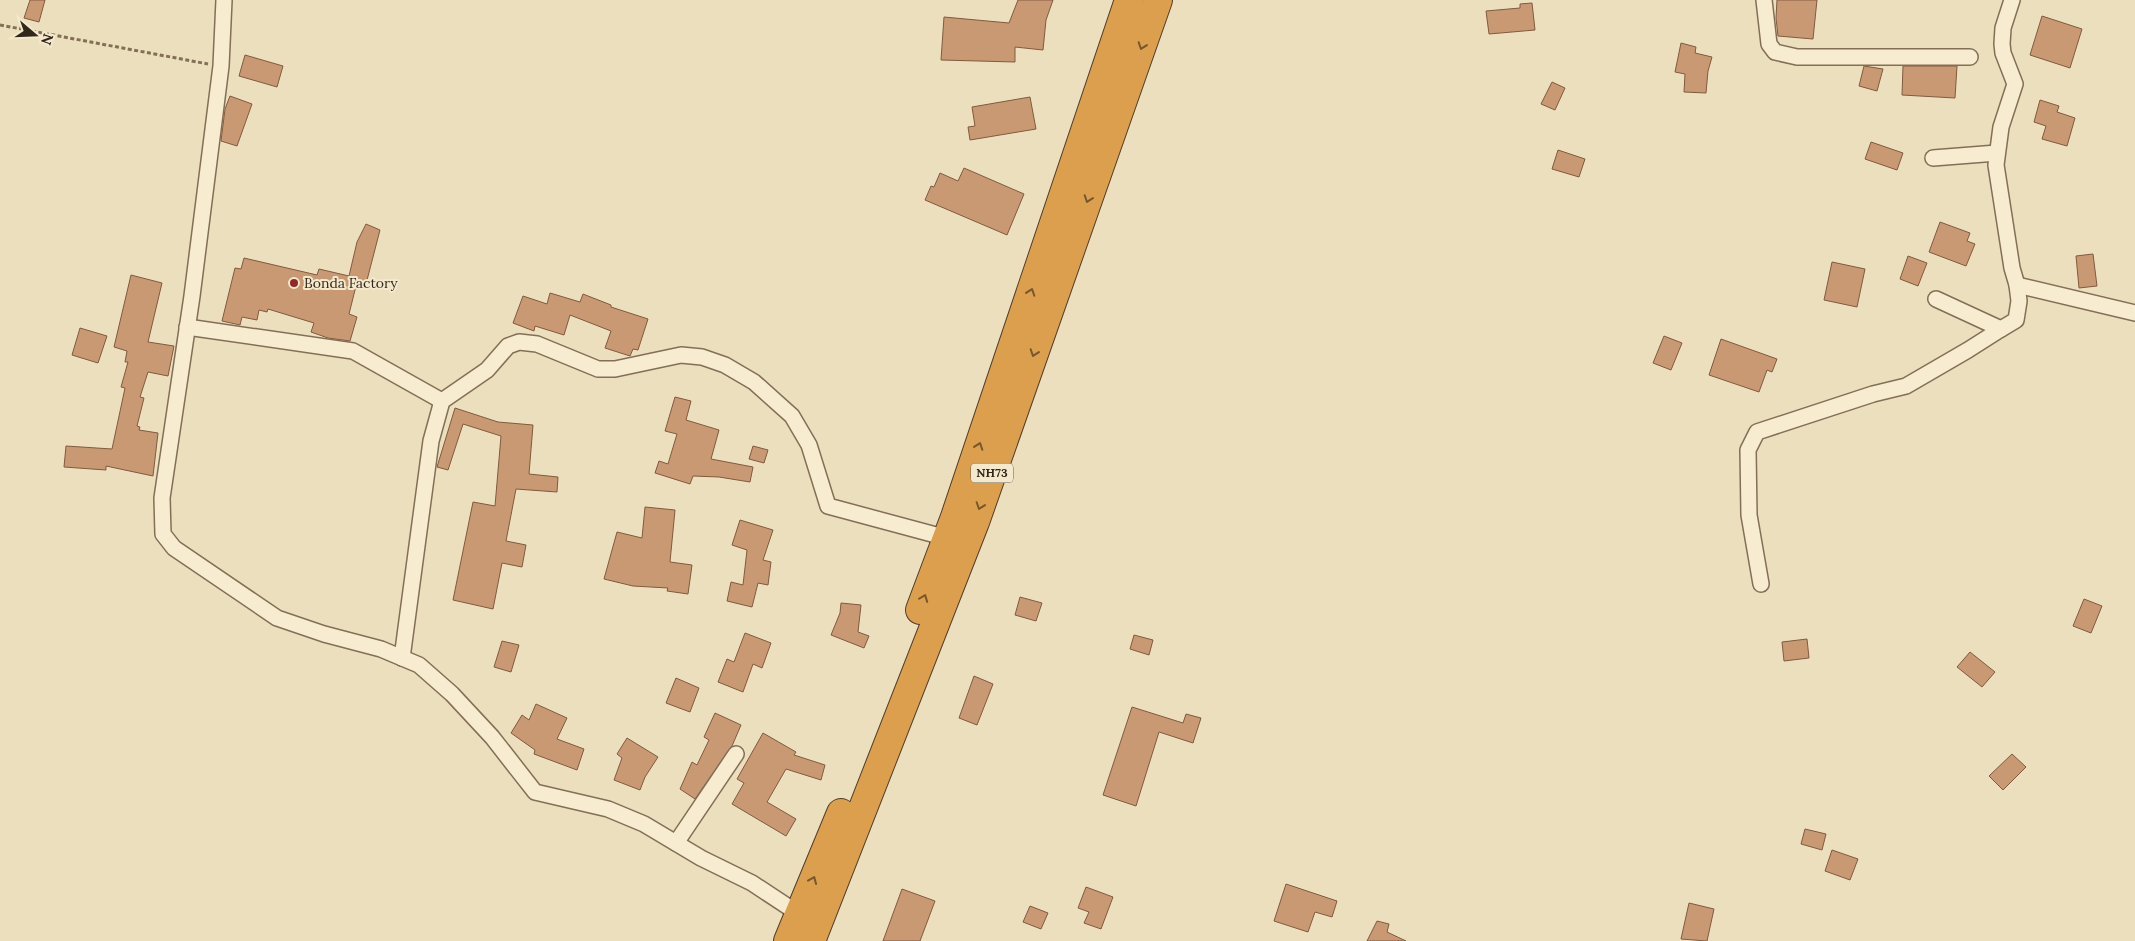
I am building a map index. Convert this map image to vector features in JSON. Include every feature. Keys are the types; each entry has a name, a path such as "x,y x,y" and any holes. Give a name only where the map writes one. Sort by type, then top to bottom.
{"highway":[{"name":"NH73","path":"788,941 856,777 947,538 1129,0"},
{"name":"NH73","path":"811,941 975,522 1158,0"}],"street":[{"path":"224,0 221,66 187,327 162,498 163,534 174,548 277,618 324,634 381,649 419,665 452,694 492,737 535,792 608,809 644,824 701,858 752,883 799,914"},
{"path":"1764,0 1769,44 1774,52 1797,56 1970,57"},
{"path":"1762,584 1749,515 1748,450 1757,432 1874,394 1906,386 2016,320 2019,301 2017,285 2001,208 1996,165 2001,127 2014,84 2002,44 2003,28 2012,0"},
{"path":"1933,158 1997,154"},
{"path":"2017,285 2135,313"},
{"path":"1936,299 2001,329"},
{"path":"187,327 353,351 442,401"},
{"path":"402,658 431,441 442,401 488,370 508,346 518,342 537,344 598,369 615,369 681,355 702,357 725,365 754,382 792,416 809,445 828,506 947,538"},
{"path":"676,843 736,754"}],"path":[{"path":"0,25 221,66"}],"building":[{"path":"30,0 45,0 39,22 24,18"},
{"path":"1018,0 1053,0 1046,20 1043,50 1015,47 1015,62 941,60 944,17 1009,23"},
{"path":"1777,0 1817,0 1813,39 1778,36"},
{"path":"1532,3 1535,30 1489,34 1486,11 1520,8 1520,4"},
{"path":"2042,16 2082,29 2070,68 2030,55"},
{"path":"1681,43 1696,47 1695,53 1712,57 1708,71 1706,93 1684,92 1685,74 1675,72"},
{"path":"245,55 283,66 277,87 239,76"},
{"path":"1864,66 1883,69 1877,91 1859,86"},
{"path":"1903,66 1957,66 1955,98 1902,95"},
{"path":"1552,82 1565,88 1555,110 1541,104"},
{"path":"230,96 252,104 237,146 221,141 225,109"},
{"path":"1030,97 1036,129 970,140 968,127 975,126 972,107"},
{"path":"2040,100 2059,106 2057,112 2075,118 2067,146 2042,139 2046,126 2034,122"},
{"path":"1871,142 1903,153 1897,170 1865,159"},
{"path":"1558,150 1585,159 1579,177 1552,169"},
{"path":"964,168 1024,194 1007,235 925,200 931,186 934,187 940,173 958,181"},
{"path":"1940,222 1970,233 1967,241 1975,244 1966,266 1929,252"},
{"name":"Bonda Factory","path":"366,224 380,230 366,284 357,282 349,314 357,317 350,341 328,338 311,332 314,323 268,309 267,312 259,310 257,320 242,317 240,325 222,321 235,268 241,269 244,258 317,275 319,269 349,276 357,242"},
{"path":"2093,254 2097,286 2079,288 2076,256"},
{"path":"1908,256 1927,263 1918,286 1900,279"},
{"path":"1832,262 1865,269 1857,307 1824,300"},
{"path":"131,275 162,283 148,342 174,346 168,376 148,372 140,397 144,398 137,426 140,427 139,430 158,433 153,476 106,466 106,470 64,467 66,446 112,449 125,388 121,387 128,362 125,362 127,351 114,347"},
{"path":"550,293 580,302 583,294 611,305 611,307 648,319 638,350 633,349 630,356 605,348 611,331 570,315 564,335 535,326 534,331 513,323 523,296 547,304"},
{"path":"80,328 107,336 98,363 72,355"},
{"path":"1664,336 1682,343 1671,370 1653,363"},
{"path":"1721,339 1777,359 1772,372 1767,370 1759,392 1709,375"},
{"path":"675,397 691,401 686,420 719,430 711,459 753,467 750,482 719,477 693,476 690,484 655,473 659,461 668,464 677,434 665,431"},
{"path":"455,408 498,422 533,425 529,474 558,477 557,492 516,489 506,541 526,545 522,567 502,563 493,609 453,600 473,502 495,506 501,436 463,424 448,470 437,467"},
{"path":"753,446 768,450 764,463 749,459"},
{"path":"645,507 675,510 670,562 692,565 688,594 667,591 668,588 633,586 604,579 617,532 642,538"},
{"path":"740,520 773,530 763,560 771,562 768,585 758,583 752,607 727,601 731,582 743,585 747,550 732,545"},
{"path":"1020,597 1042,603 1036,621 1015,615"},
{"path":"2084,599 2102,606 2091,633 2073,626"},
{"path":"841,603 861,605 858,632 869,636 864,648 831,635 840,613"},
{"path":"745,633 771,643 762,668 753,664 743,692 718,682 727,659 734,662"},
{"path":"1134,635 1153,640 1149,655 1130,649"},
{"path":"1807,639 1809,658 1784,661 1782,642"},
{"path":"502,641 519,645 511,672 494,667"},
{"path":"1970,652 1995,672 1982,687 1957,667"},
{"path":"974,676 993,684 977,725 959,718"},
{"path":"676,678 699,688 690,712 666,703"},
{"path":"536,704 567,718 557,739 584,749 577,770 534,754 535,750 511,733 522,715 529,720"},
{"path":"1132,707 1183,723 1186,714 1201,718 1193,743 1159,732 1136,806 1103,795"},
{"path":"715,713 741,725 732,746 695,799 680,789 692,762 697,765 709,740 704,737"},
{"path":"763,733 796,752 794,755 825,765 821,780 786,769 767,802 796,819 786,836 732,804 744,783 737,779"},
{"path":"627,738 658,757 645,777 640,790 614,780 622,758 617,754"},
{"path":"2012,754 2026,767 2003,790 1989,776"},
{"path":"1805,829 1826,834 1822,850 1801,844"},
{"path":"1832,850 1858,859 1850,880 1825,871"},
{"path":"1286,884 1337,901 1332,917 1315,912 1308,932 1274,921"},
{"path":"1086,887 1113,897 1101,929 1084,923 1089,912 1078,908"},
{"path":"902,889 935,901 920,941 883,941"},
{"path":"1689,903 1714,909 1707,941 1681,939"},
{"path":"1030,906 1048,913 1041,929 1023,922"},
{"path":"1377,921 1389,924 1387,932 1406,941 1367,941"}],"place":[{"name":"Bonda Factory","path":"294,283"}]}
